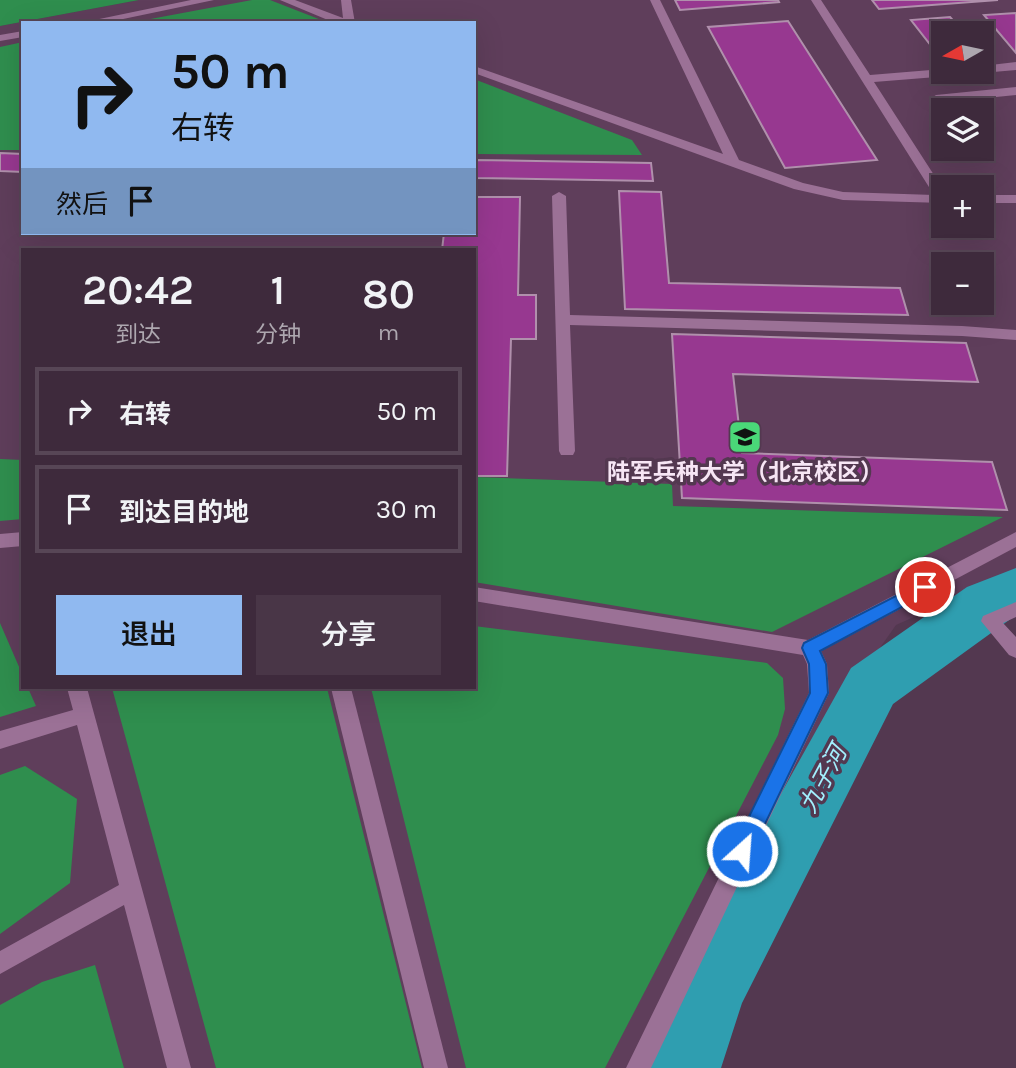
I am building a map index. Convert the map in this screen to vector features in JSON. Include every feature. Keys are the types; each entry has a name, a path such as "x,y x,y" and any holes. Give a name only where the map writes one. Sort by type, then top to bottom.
{"street":[{"path":"96,21 209,0"},
{"path":"285,0 343,21"},
{"path":"346,0 348,21"},
{"path":"655,0 734,163"},
{"path":"816,0 931,180"},
{"path":"0,38 21,34"},
{"path":"994,68 1016,66"},
{"path":"476,70 799,186 843,195 931,199"},
{"path":"866,79 931,74"},
{"path":"946,98 1016,91"},
{"path":"559,196 567,452"},
{"path":"994,199 1016,199"},
{"path":"563,320 1016,335"},
{"path":"0,541 21,538"},
{"path":"476,594 810,648 1016,539"},
{"path":"1016,609 990,621 1016,650"},
{"path":"638,1068 819,693 817,664 810,648"},
{"path":"77,689 179,1068"},
{"path":"341,689 436,1068"},
{"path":"0,740 84,715"},
{"path":"0,963 131,890"}],"shaded area":[{"name":"陆军兵种大学（北京校区）","path":"139,0 1016,0 1016,571 896,625 824,727 670,1068 0,1068 0,26 21,22 21,235 476,235 476,21 27,21"}],"green space":[{"path":"0,0 139,0 21,21 0,26"},
{"path":"252,0 270,0 324,21 140,21"},
{"path":"21,42 21,150 0,150 0,47"},
{"path":"476,80 632,140 642,155 476,154"},
{"path":"0,459 21,460 21,519 0,521"},
{"path":"476,477 672,484 673,506 1003,517 772,632 476,582"},
{"path":"0,623 21,671 21,689 28,689 36,706 0,717"},
{"path":"476,626 767,663 783,678 785,709 778,735 605,1068 466,1068 371,689 476,689"},
{"path":"112,689 327,689 422,1068 216,1068"},
{"path":"25,766 77,799 70,883 0,934 0,775"},
{"path":"95,965 124,1068 0,1068 0,1005 42,982"}],"building":[{"path":"675,0 778,0 779,2 680,10"},
{"path":"872,0 998,0 879,9"},
{"path":"1016,13 1016,53 994,27 994,21 989,21 984,15"},
{"path":"950,17 954,21 931,21 931,46 911,20"},
{"path":"788,21 877,160 785,168 708,27"},
{"path":"0,153 21,154 21,172 0,171"},
{"path":"476,160 651,163 653,181 476,178"},
{"path":"619,191 661,192 669,283 900,288 908,315 625,309"},
{"path":"476,197 520,197 518,295 536,295 536,339 511,339 507,476 476,476 476,248 442,248 444,235 476,235"},
{"path":"672,334 966,343 978,382 733,374 742,453 992,462 1007,510 682,498"}],"waterway":[{"name":"九子河","path":"684,1068 710,991 872,686 987,603 1016,590"}],"place":[{"name":"陆军兵种大学（北京校区）","path":"745,437"}],"route":[{"path":"742,851 819,693 817,664 810,648 925,587"}]}
